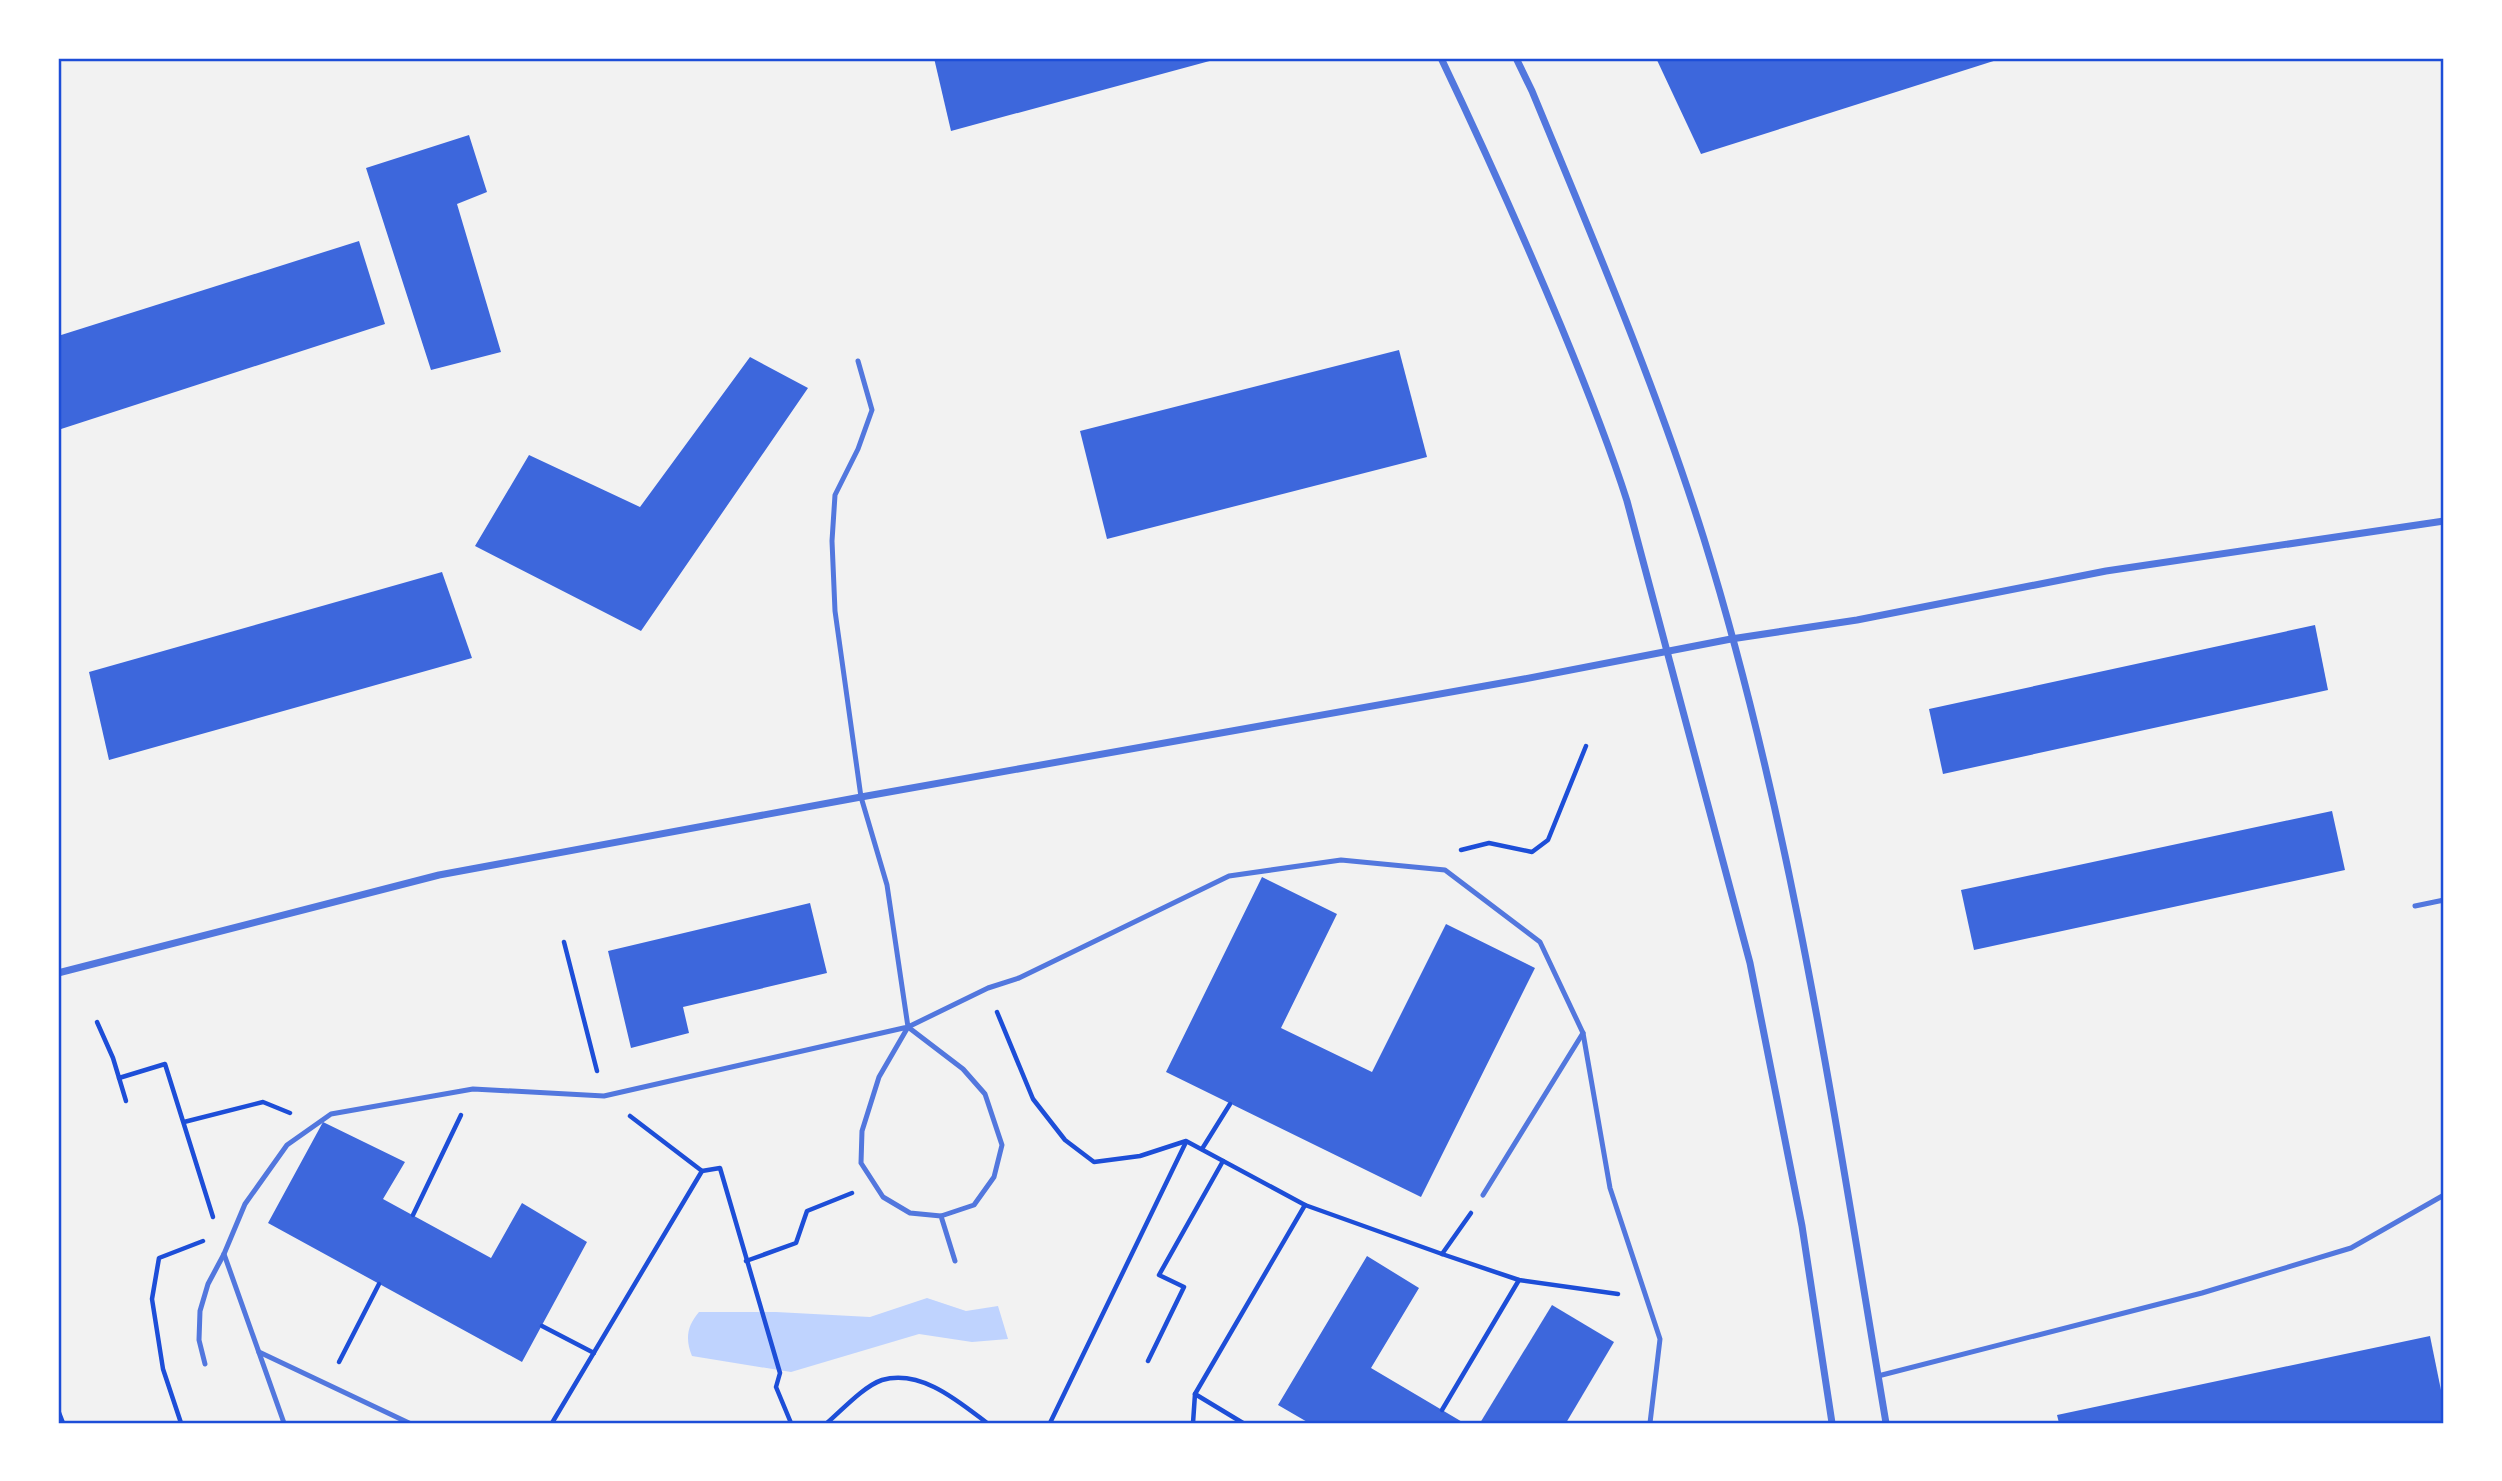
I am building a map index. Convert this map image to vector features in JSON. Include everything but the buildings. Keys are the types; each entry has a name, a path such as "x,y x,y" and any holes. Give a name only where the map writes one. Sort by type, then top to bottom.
{"street":[{"path":"1441,58 1501,186 1608,440 1627,501 1750,963 1802,1226 1832,1423"},
{"path":"1516,58 1532,91 1657,398 1704,541 1769,779 1835,1107 1886,1423"},
{"path":"58,973 439,875 1731,639 1857,620 2106,571 2444,521"}],"lane":[{"path":"858,360 872,410 858,449 835,495 832,541 835,611 861,797 887,885 908,1027 879,1077 862,1130 861,1163 883,1197 910,1213 940,1216 974,1205 994,1177 1002,1144 985,1094 963,1069 908,1027"},
{"path":"205,1364 199,1340 200,1311 208,1284 245,1204 287,1145 331,1114 474,1089 604,1096 908,1027 988,988 1019,978 1229,876 1341,860 1445,870 1540,942 1583,1034 1610,1188 1660,1339 1650,1423"},
{"path":"2414,906 2444,900"},
{"path":"1483,1195 1583,1034"},
{"path":"1878,1376 2202,1293 2351,1248 2444,1195"},
{"path":"940,1216 956,1261"},
{"path":"224,1254 284,1423"},
{"path":"258,1352 409,1423"}],"path":[{"path":"1445,870 1460,850 1489,843 1532,852 1548,841 1586,746"},
{"path":"564,942 604,1096 702,1171 720,1168 780,1373 776,1387 791,1423"},
{"path":"988,988 1033,1099 1065,1140 1094,1162 1140,1156 1186,1141 1305,1205 1442,1254 1519,1280 1646,1299"},
{"path":"97,1022 126,1101"},
{"path":"119,1078 165,1064 224,1254"},
{"path":"413,1215 474,1089"},
{"path":"184,1122 263,1102 317,1124"},
{"path":"1202,1149 1230,1104"},
{"path":"1050,1423 1186,1141"},
{"path":"1148,1361 1184,1287 1159,1275 1223,1161"},
{"path":"552,1423 702,1171"},
{"path":"746,1261 796,1243 807,1211 836,1198 876,1186"},
{"path":"1442,1254 1483,1195"},
{"path":"1193,1423 1195,1394 1305,1205"},
{"path":"181,1423 163,1369 152,1299 159,1258 218,1235"},
{"path":"1442,1410 1519,1280"},
{"path":"327,1384 379,1284"},
{"path":"542,1326 594,1353"},
{"path":"827,1423 880,1381 912,1377 956,1399 987,1423"},
{"path":"1195,1394 1244,1423"},
{"path":"58,1410 63,1423"}],"water":[{"path":"927,1298 966,1311 998,1306 1008,1339 972,1342 919,1334 791,1372 692,1356 688,1344 688,1333 699,1312 776,1312 870,1317"}]}
